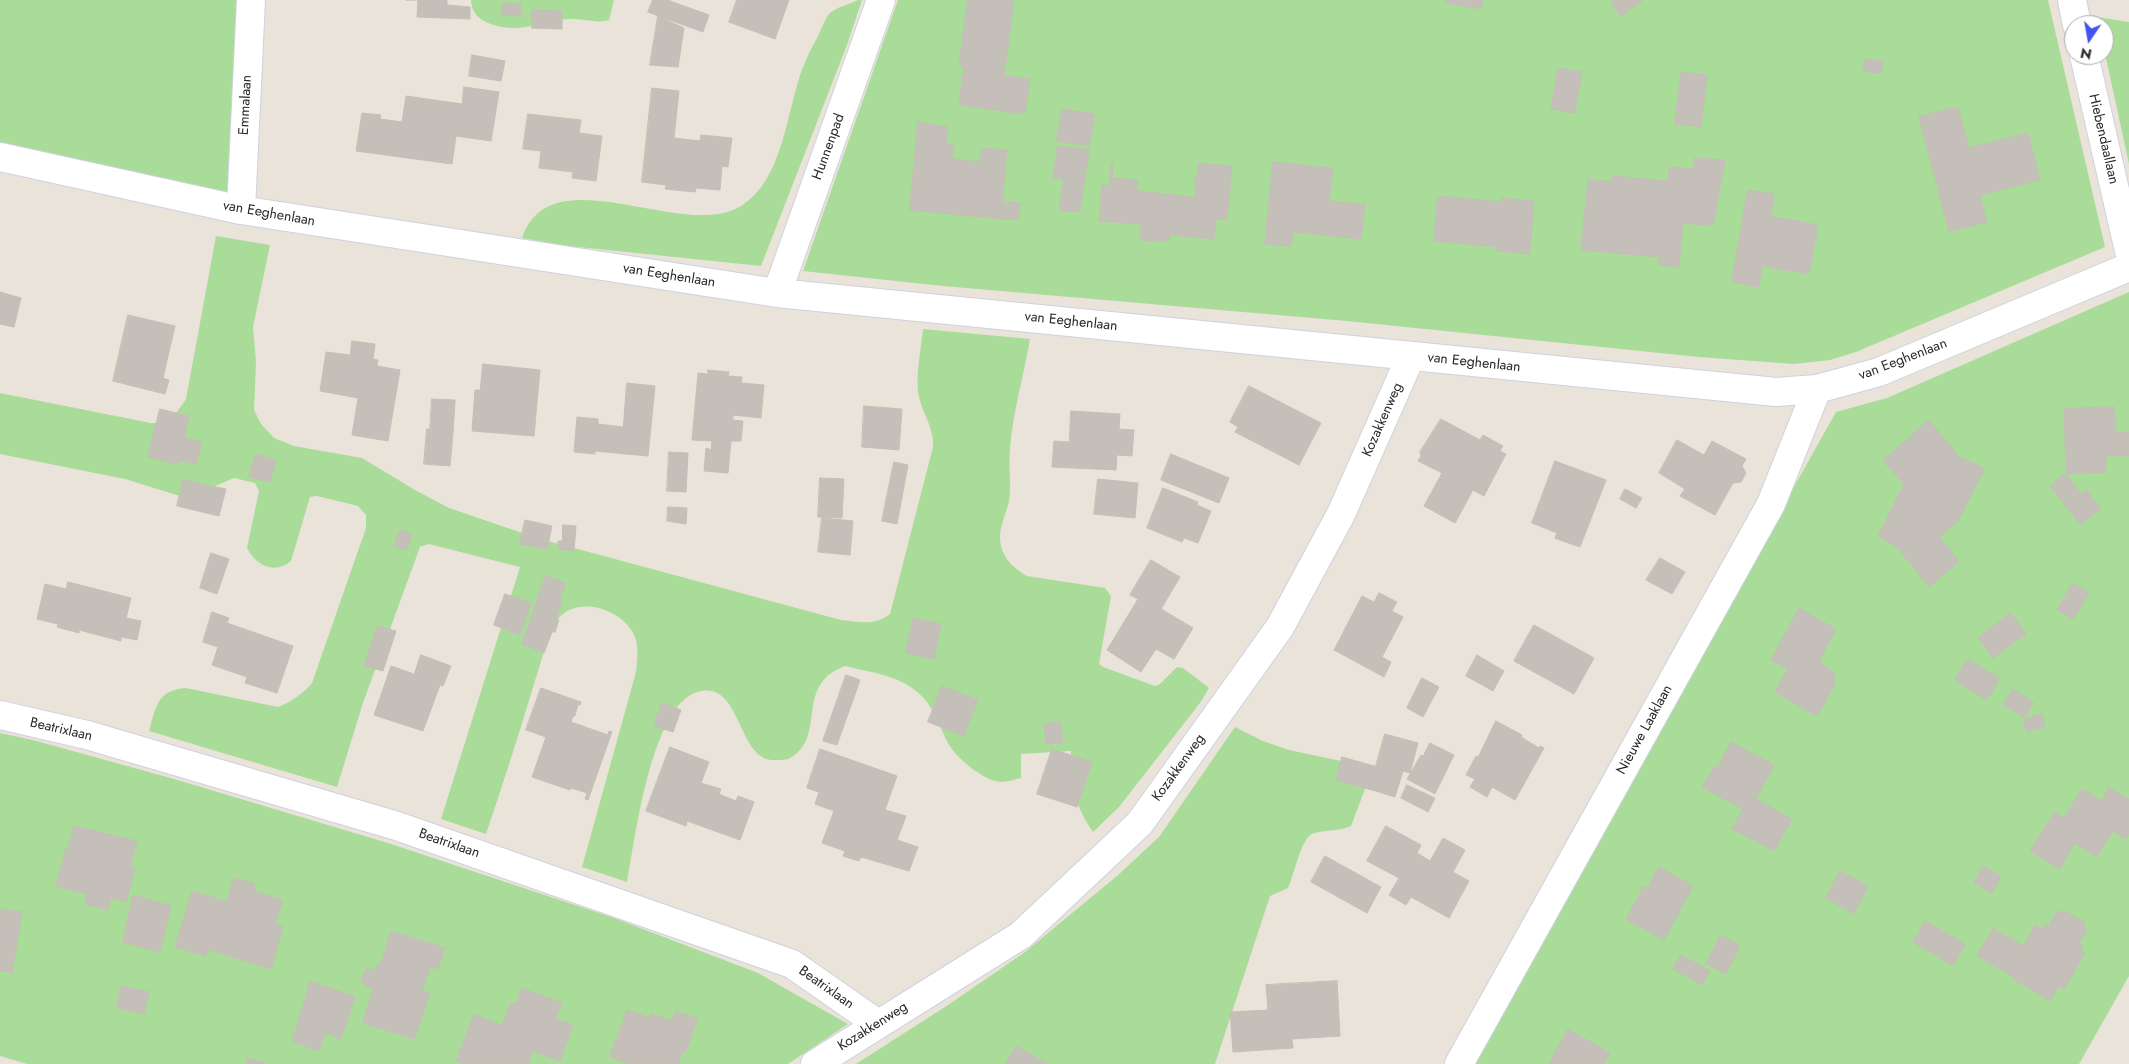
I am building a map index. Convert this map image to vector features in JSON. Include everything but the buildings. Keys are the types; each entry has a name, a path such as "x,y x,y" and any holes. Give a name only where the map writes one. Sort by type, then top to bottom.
{"street":[{"name":"Emmalaan","path":"241,210 251,0"},
{"name":"Hunnenpad","path":"777,293 881,0"},
{"path":"2072,0 2075,15"},
{"name":"Hiebendaallaan","path":"2086,65 2129,251"},
{"name":"van Eeghenlaan","path":"0,157 241,210 777,293 1776,392 1817,389 1879,372 2129,267"},
{"name":"Kozakkenweg","path":"815,1064 1021,935 1140,823 1280,627 1341,514 1411,356"},
{"name":"Nieuwe Laaklaan","path":"1459,1064 1770,504 1817,389"},
{"name":"Beatrixlaan","path":"0,716 87,735 397,826 792,964 878,1024"}],"green space":[{"path":"0,0 238,0 231,197 0,145"},
{"path":"471,0 614,0 609,20 571,19 511,28 500,27 481,19 474,11"},
{"path":"862,0 847,45 761,266 569,246 522,238 537,214 560,202 589,200 687,214 716,214 741,206 756,194 767,178 776,159 799,78 826,18 836,9"},
{"path":"898,0 2048,0 2105,247 1856,352 1830,360 1794,364 1699,357 1347,321 943,286 803,271"},
{"path":"2114,20 2129,22 2129,164 2107,65 2114,65"},
{"path":"216,236 270,245 253,327 256,362 254,410 261,424 274,438 294,446 362,458 449,508 537,538 841,620 872,622 890,614 933,447 932,433 921,405 918,391 918,368 923,329 1030,339 1011,434 1010,494 1000,535 1002,551 1014,567 1027,576 1105,588 1111,596 1099,664 1103,667 1155,686 1160,684 1177,667 1183,668 1209,688 1200,703 1119,807 1093,832 1077,802 1072,775 1071,751 1021,754 1021,778 1007,782 995,781 980,774 957,755 948,743 931,708 922,696 900,681 892,678 845,666 829,675 820,685 815,698 807,737 801,749 790,758 783,760 763,757 753,749 732,708 723,697 712,691 697,692 681,702 668,722 657,747 641,807 627,882 582,867 636,672 637,646 635,636 626,623 607,611 585,606 565,612 557,620 544,651 486,834 441,819 520,567 429,544 420,547 363,703 337,787 149,731 159,701 163,696 176,689 186,688 278,707 288,703 308,687 312,683 366,528 366,515 358,506 317,496 310,497 291,561 278,567 266,566 255,559 247,548 259,491 255,483 234,478 192,496 180,496 125,479 0,454 0,393 151,423 168,420 179,410 186,399"},
{"path":"2129,292 2129,976 2079,1064 1470,1064 1836,412 1887,398"},
{"path":"1235,727 1263,741 1289,750 1346,762 1365,779 1365,789 1351,826 1317,832 1308,837 1301,850 1288,888 1270,896 1215,1064 856,1064 948,1005 1025,952 1117,876 1159,837"},
{"path":"0,733 33,740 174,779 388,843 614,918 758,973 848,1024 788,1064 27,1064 0,1056"}]}
